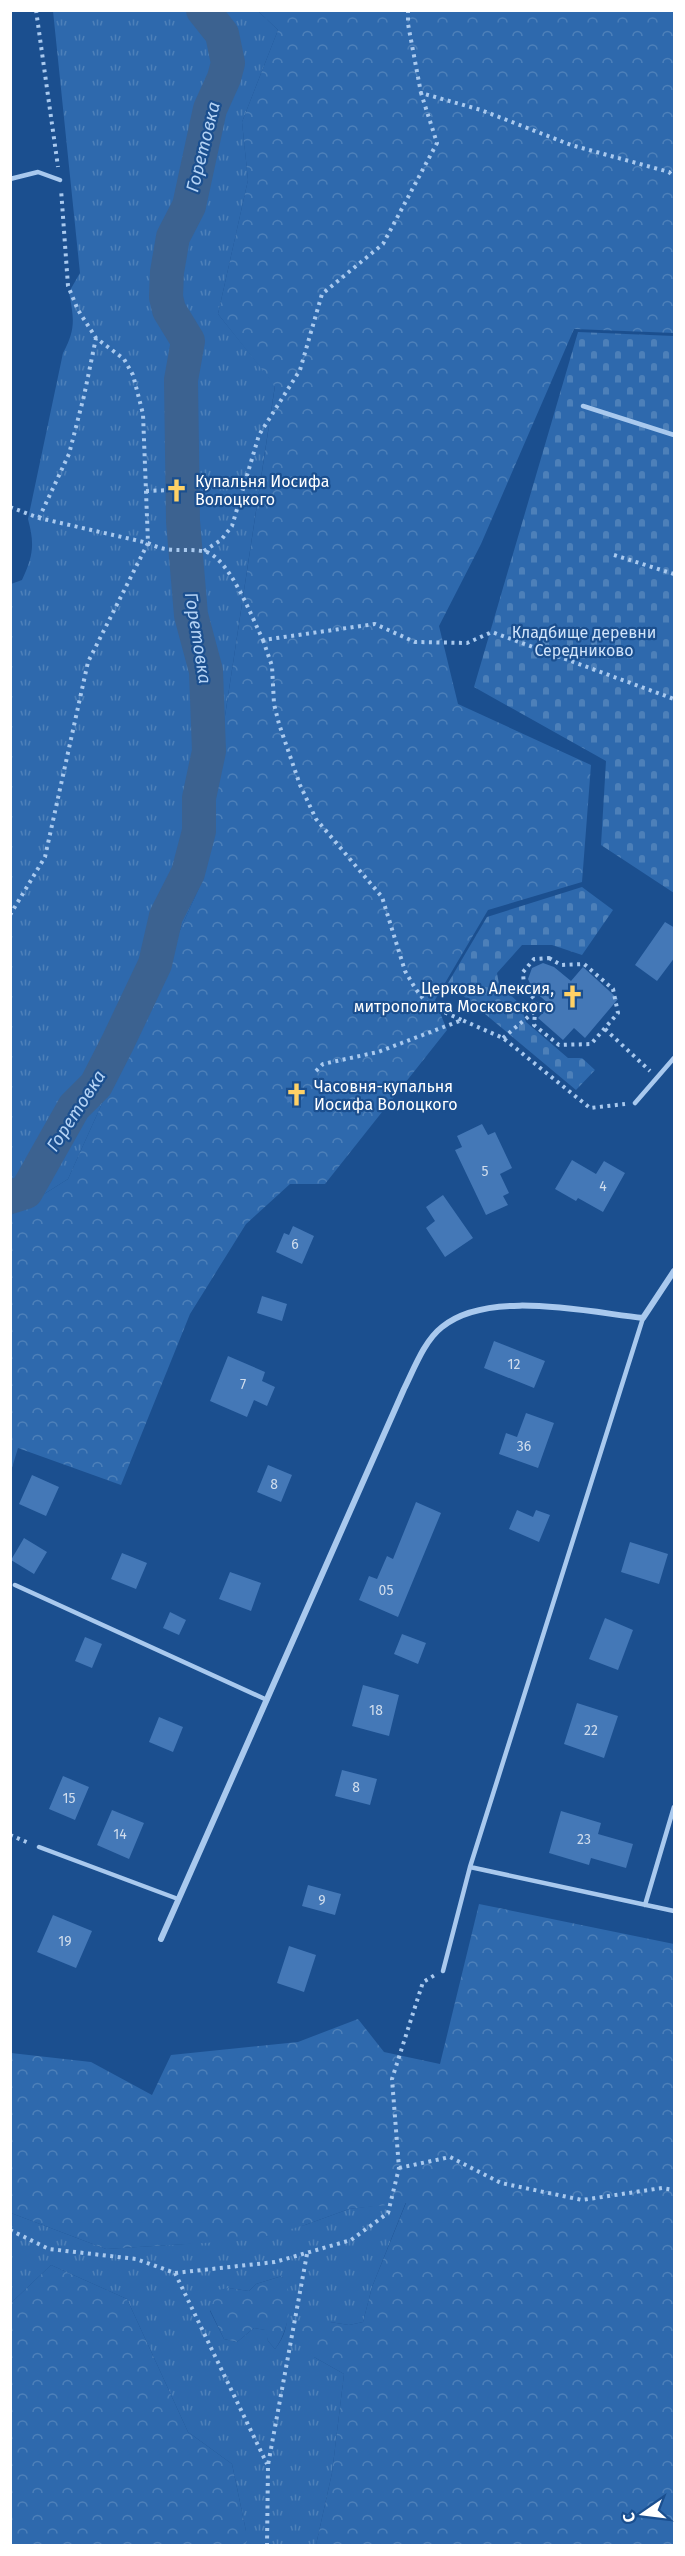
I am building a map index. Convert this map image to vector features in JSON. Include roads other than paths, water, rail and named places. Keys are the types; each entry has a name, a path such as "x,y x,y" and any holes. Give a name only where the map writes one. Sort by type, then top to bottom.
{"street":[{"path":"161,1939 404,1389 426,1346 441,1327 467,1312 490,1306 516,1305 643,1318 675,1271"}],"lane":[{"path":"10,179 38,172 60,180"},
{"path":"583,406 675,435"},
{"path":"635,1103 675,1058"},
{"path":"443,1971 470,1867 643,1318"},
{"path":"15,1585 267,1700"},
{"path":"645,1905 675,1807"},
{"path":"39,1846 178,1899"},
{"path":"470,1867 675,1911"}],"waterway":[{"name":"Горетовка","path":"10,1197 26,1192 74,1107 96,1085 155,964 166,916 188,873 199,831 199,798 209,751 206,671 191,615 183,521 181,380 188,341 169,310 166,297 167,272 173,237 189,206 210,109 228,63 222,34 203,10"}],"place":[{"name":"Купальня Иосифа Волоцкого","path":"177,490"},
{"name":"Церковь Алексия, митрополита Московского","path":"572,997"},
{"name":"Часовня-купальня Иосифа Волоцкого","path":"296,1095"}],"park label":[{"name":"Кладбище деревни Середниково","path":"584,641"}]}
